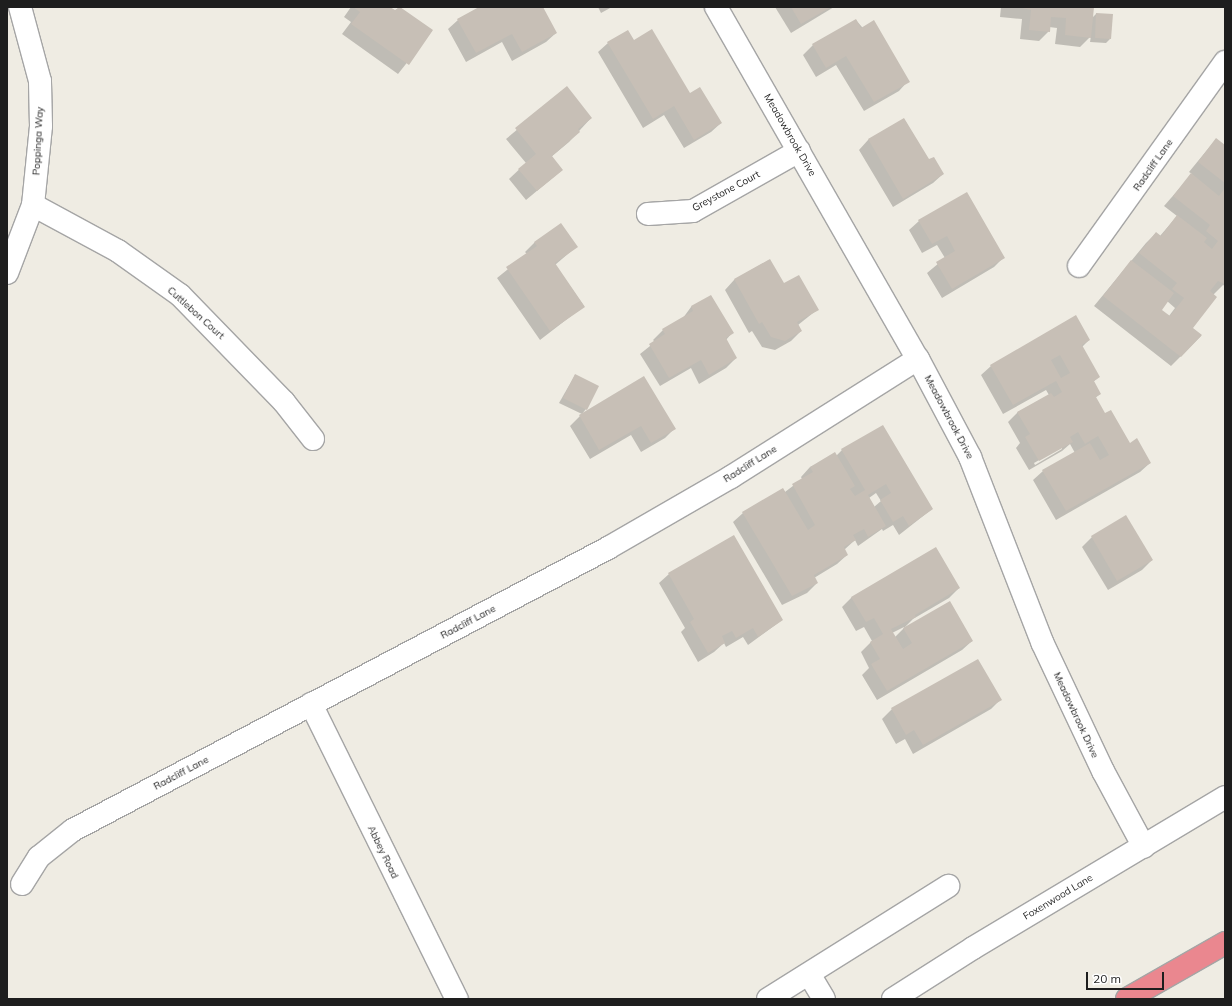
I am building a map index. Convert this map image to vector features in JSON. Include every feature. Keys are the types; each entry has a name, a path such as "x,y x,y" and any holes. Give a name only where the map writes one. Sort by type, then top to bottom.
{"highway":[{"path":"1127,999 1225,943"}],"street":[{"name":"Poppinga Way","path":"7,273 33,205 41,126 40,81 20,7"},
{"name":"Meadowbrook Drive","path":"716,7 918,359 970,457 1042,642 1103,771 1144,846"},
{"name":"Radcliff Lane","path":"1079,266 1225,62"},
{"name":"Greystone Court","path":"648,214 693,211 799,151"},
{"name":"Cuttlebon Court","path":"33,205 118,251 180,295 274,391 313,439"},
{"name":"Radcliff Lane","path":"22,884 39,858 73,830 608,548 731,477 918,359"},
{"name":"Abbey Road","path":"311,704 457,999"},
{"name":"Foxenwood Lane","path":"893,999 973,948 1225,797"},
{"path":"768,999 948,886"},
{"path":"809,974 824,999"}],"building":[{"path":"353,7 390,7 395,10 400,7 433,30 409,65 351,24 360,12"},
{"path":"479,7 543,7 557,33 522,52 512,34 476,53 457,19"},
{"path":"791,7 831,7 801,24"},
{"path":"1017,7 1094,7 1091,38 1065,35 1066,18 1051,17 1050,32 1029,30 1031,10"},
{"path":"1096,13 1113,14 1111,39 1095,38"},
{"path":"856,19 861,28 874,20 910,82 874,102 846,56 826,68 812,44"},
{"path":"652,29 690,93 700,87 722,123 694,140 674,106 653,119 607,42 628,30 634,40"},
{"path":"567,86 592,118 578,129 580,132 552,156 563,170 537,191 518,169 536,154 515,128"},
{"path":"904,118 929,159 934,157 944,174 903,199 868,139"},
{"path":"1216,138 1225,145 1225,183 1198,162"},
{"path":"1191,173 1219,196 1225,188 1225,284 1218,281 1210,291 1217,297 1193,328 1202,335 1181,357 1103,296 1131,260 1174,293 1162,310 1170,316 1184,298 1172,289 1177,283 1139,253 1156,232 1161,236 1177,215 1207,238 1204,242 1212,249 1218,241 1206,231 1210,225 1173,196"},
{"path":"967,192 1005,258 952,289 936,262 955,251 947,236 932,244 918,220"},
{"path":"561,223 578,247 555,263 585,307 550,331 506,267 537,246 534,242"},
{"path":"770,259 784,283 799,275 819,310 797,322 802,331 785,341 771,337 762,322 759,324 734,279"},
{"path":"711,295 734,333 726,338 737,358 709,375 701,360 669,378 649,344 665,334 662,329 693,311 691,306"},
{"path":"1076,315 1090,340 1082,345 1100,377 1094,381 1101,394 1096,397 1105,413 1111,410 1130,443 1137,438 1151,463 1066,511 1042,470 1090,443 1100,460 1109,455 1098,436 1085,444 1078,432 1070,437 1073,442 1039,461 1025,437 1030,434 1017,412 1051,393 1054,397 1062,392 1056,381 1013,405 990,365","holes":["1060,355 1070,373 1061,378 1051,360"]},
{"path":"575,374 599,386 587,410 563,398"},
{"path":"644,376 676,429 651,443 641,426 599,450 579,415"},
{"path":"883,425 933,509 909,526 903,516 893,522 880,500 891,493 886,484 868,495 886,526 868,537 864,529 853,535 856,540 844,547 848,555 814,575 818,583 792,596 742,512 783,488 808,530 815,525 792,484 813,472 810,467 835,452 855,486 850,489 855,496 865,490 841,449"},
{"path":"1126,515 1153,560 1117,581 1091,536"},
{"path":"734,535 783,620 758,637 753,628 736,638 732,631 722,636 725,643 708,653 690,622 694,619 668,573"},
{"path":"936,547 960,588 915,615 916,617 891,629 903,649 912,643 903,628 950,601 973,641 887,691 871,664 880,659 870,642 883,634 874,618 866,622 851,597"},
{"path":"978,659 1002,700 923,745 914,730 906,735 891,708"}]}
